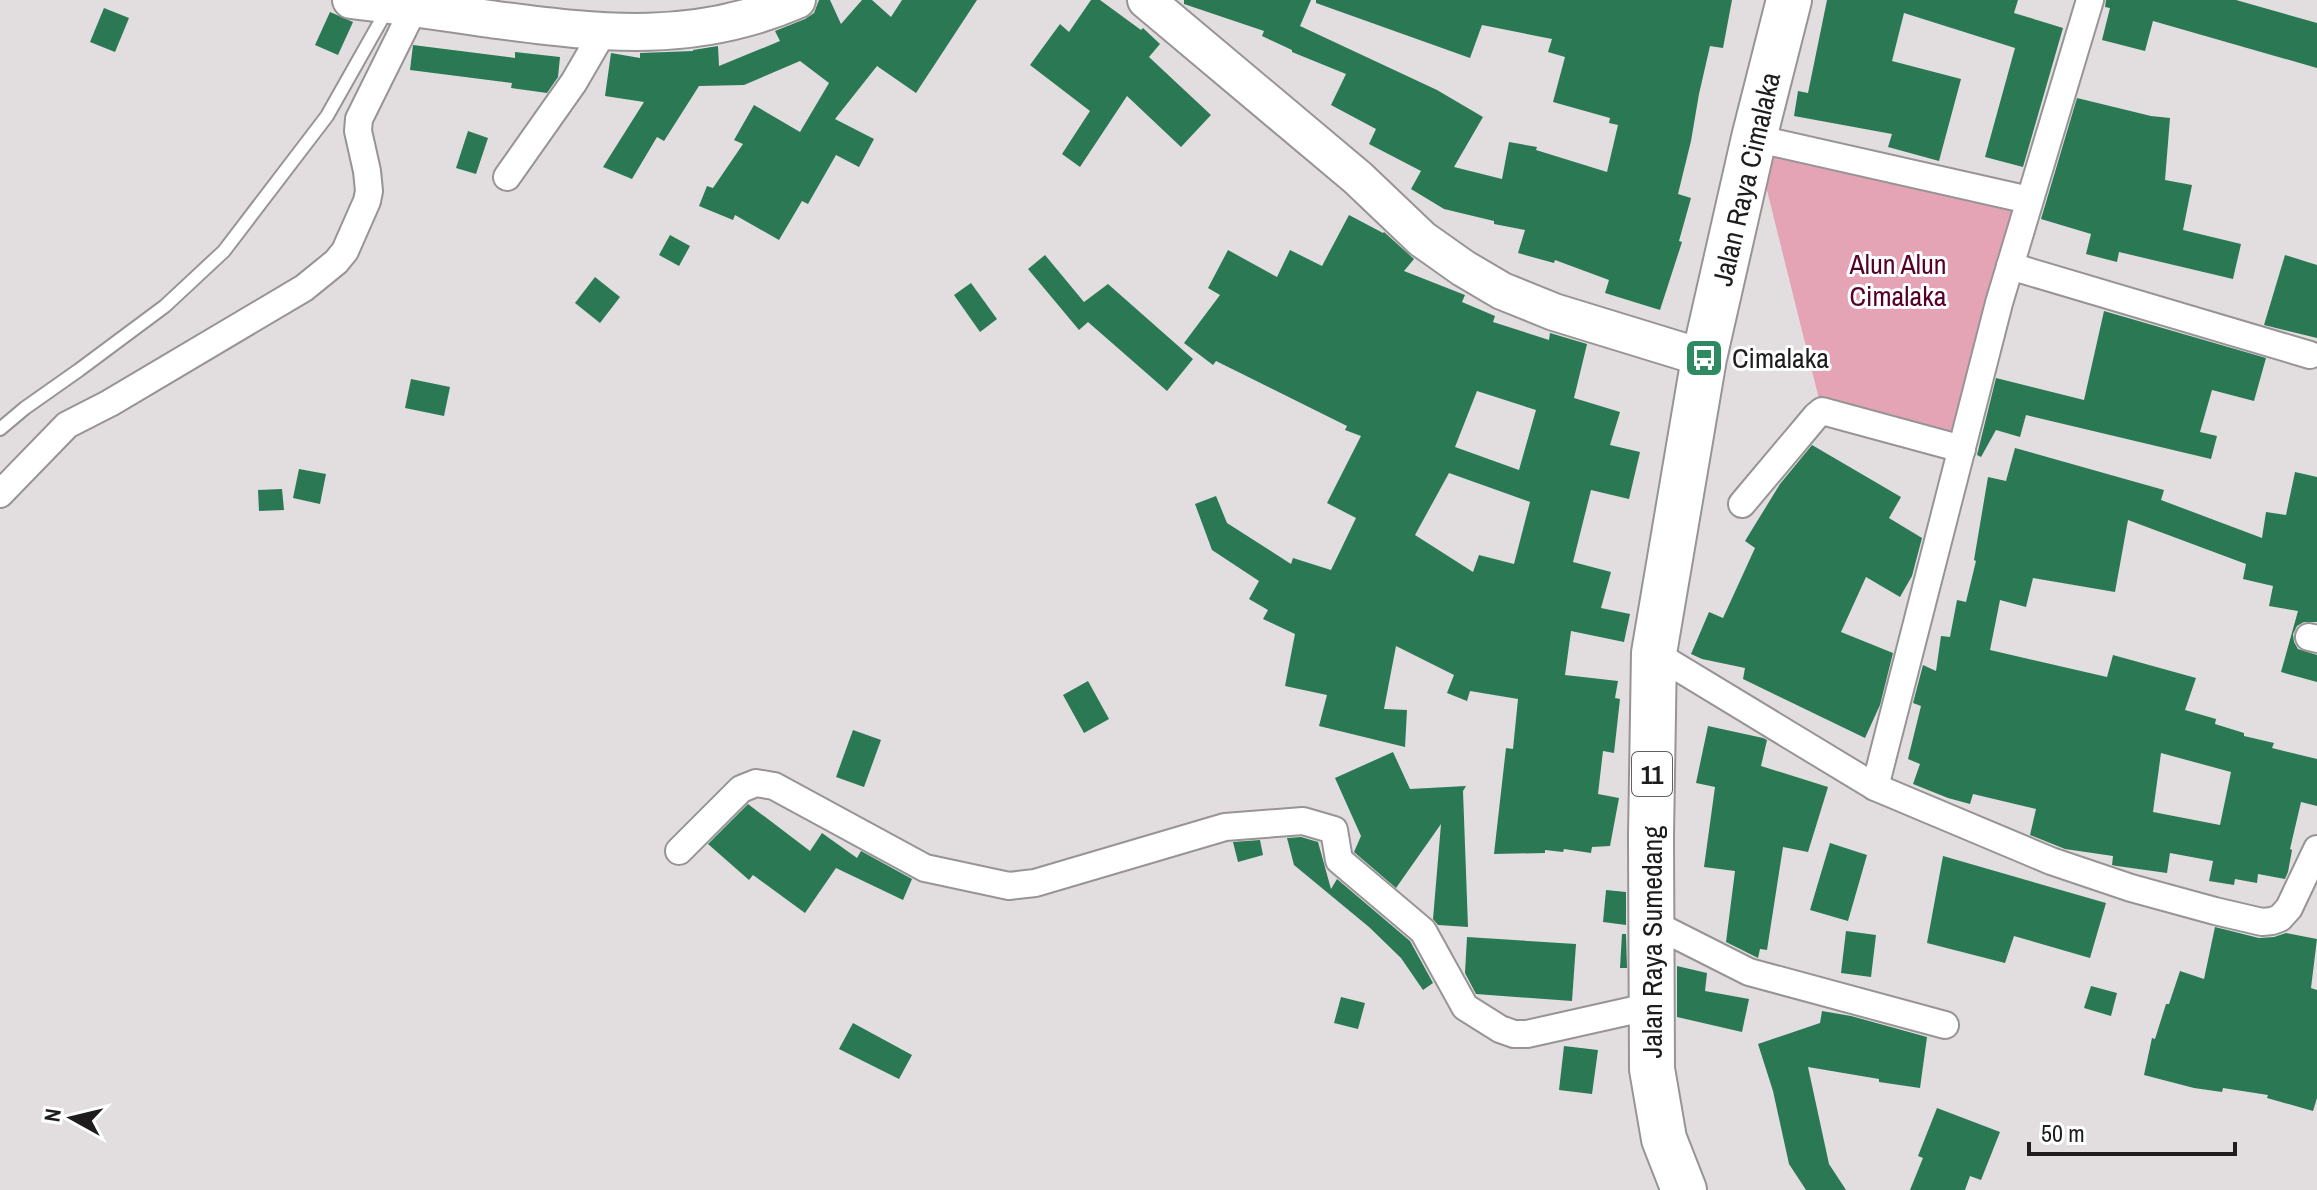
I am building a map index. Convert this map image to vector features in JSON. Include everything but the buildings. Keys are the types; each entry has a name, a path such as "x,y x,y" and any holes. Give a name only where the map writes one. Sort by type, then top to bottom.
{"highway":[{"name":"Jalan Raya Cimalaka","path":"1704,358 1789,0"},
{"name":"Jalan Raya Sumedang","path":"1684,1190 1664,1139 1652,1069 1654,653 1704,358"}],"street":[{"path":"351,0 402,7 491,9 581,31 648,33 713,26 753,8 797,0"},
{"path":"1146,0 1358,178 1422,239 1463,268 1502,291 1554,312 1704,358"},
{"path":"1875,787 2010,266 2085,3"},
{"path":"0,494 67,425 110,403 304,288 336,262 345,251 367,201 369,191 358,131 359,119 402,7"},
{"path":"507,177 574,82 603,32"},
{"path":"1754,138 2029,200"},
{"path":"2010,266 2310,355"},
{"path":"1742,504 1822,411 1962,449"},
{"path":"1654,653 1875,787 2051,861 2131,888 2262,922 2280,918 2289,908 2317,849"},
{"path":"679,851 741,789 756,783 774,786 925,868 1009,886 1035,883 1225,827 1309,822 1334,830 1339,860 1423,931 1465,1007 1500,1029 1527,1034 1652,1006"},
{"path":"1652,923 1749,972 1945,1025"}],"lane":[{"path":"0,429 165,306 224,251 327,116 402,7"}],"green space":[{"name":"Alun Alun Cimalaka","path":"1754,138 2029,200 1962,449 1822,411"}],"place":[{"name":"Cimalaka","path":"1704,358"}]}
